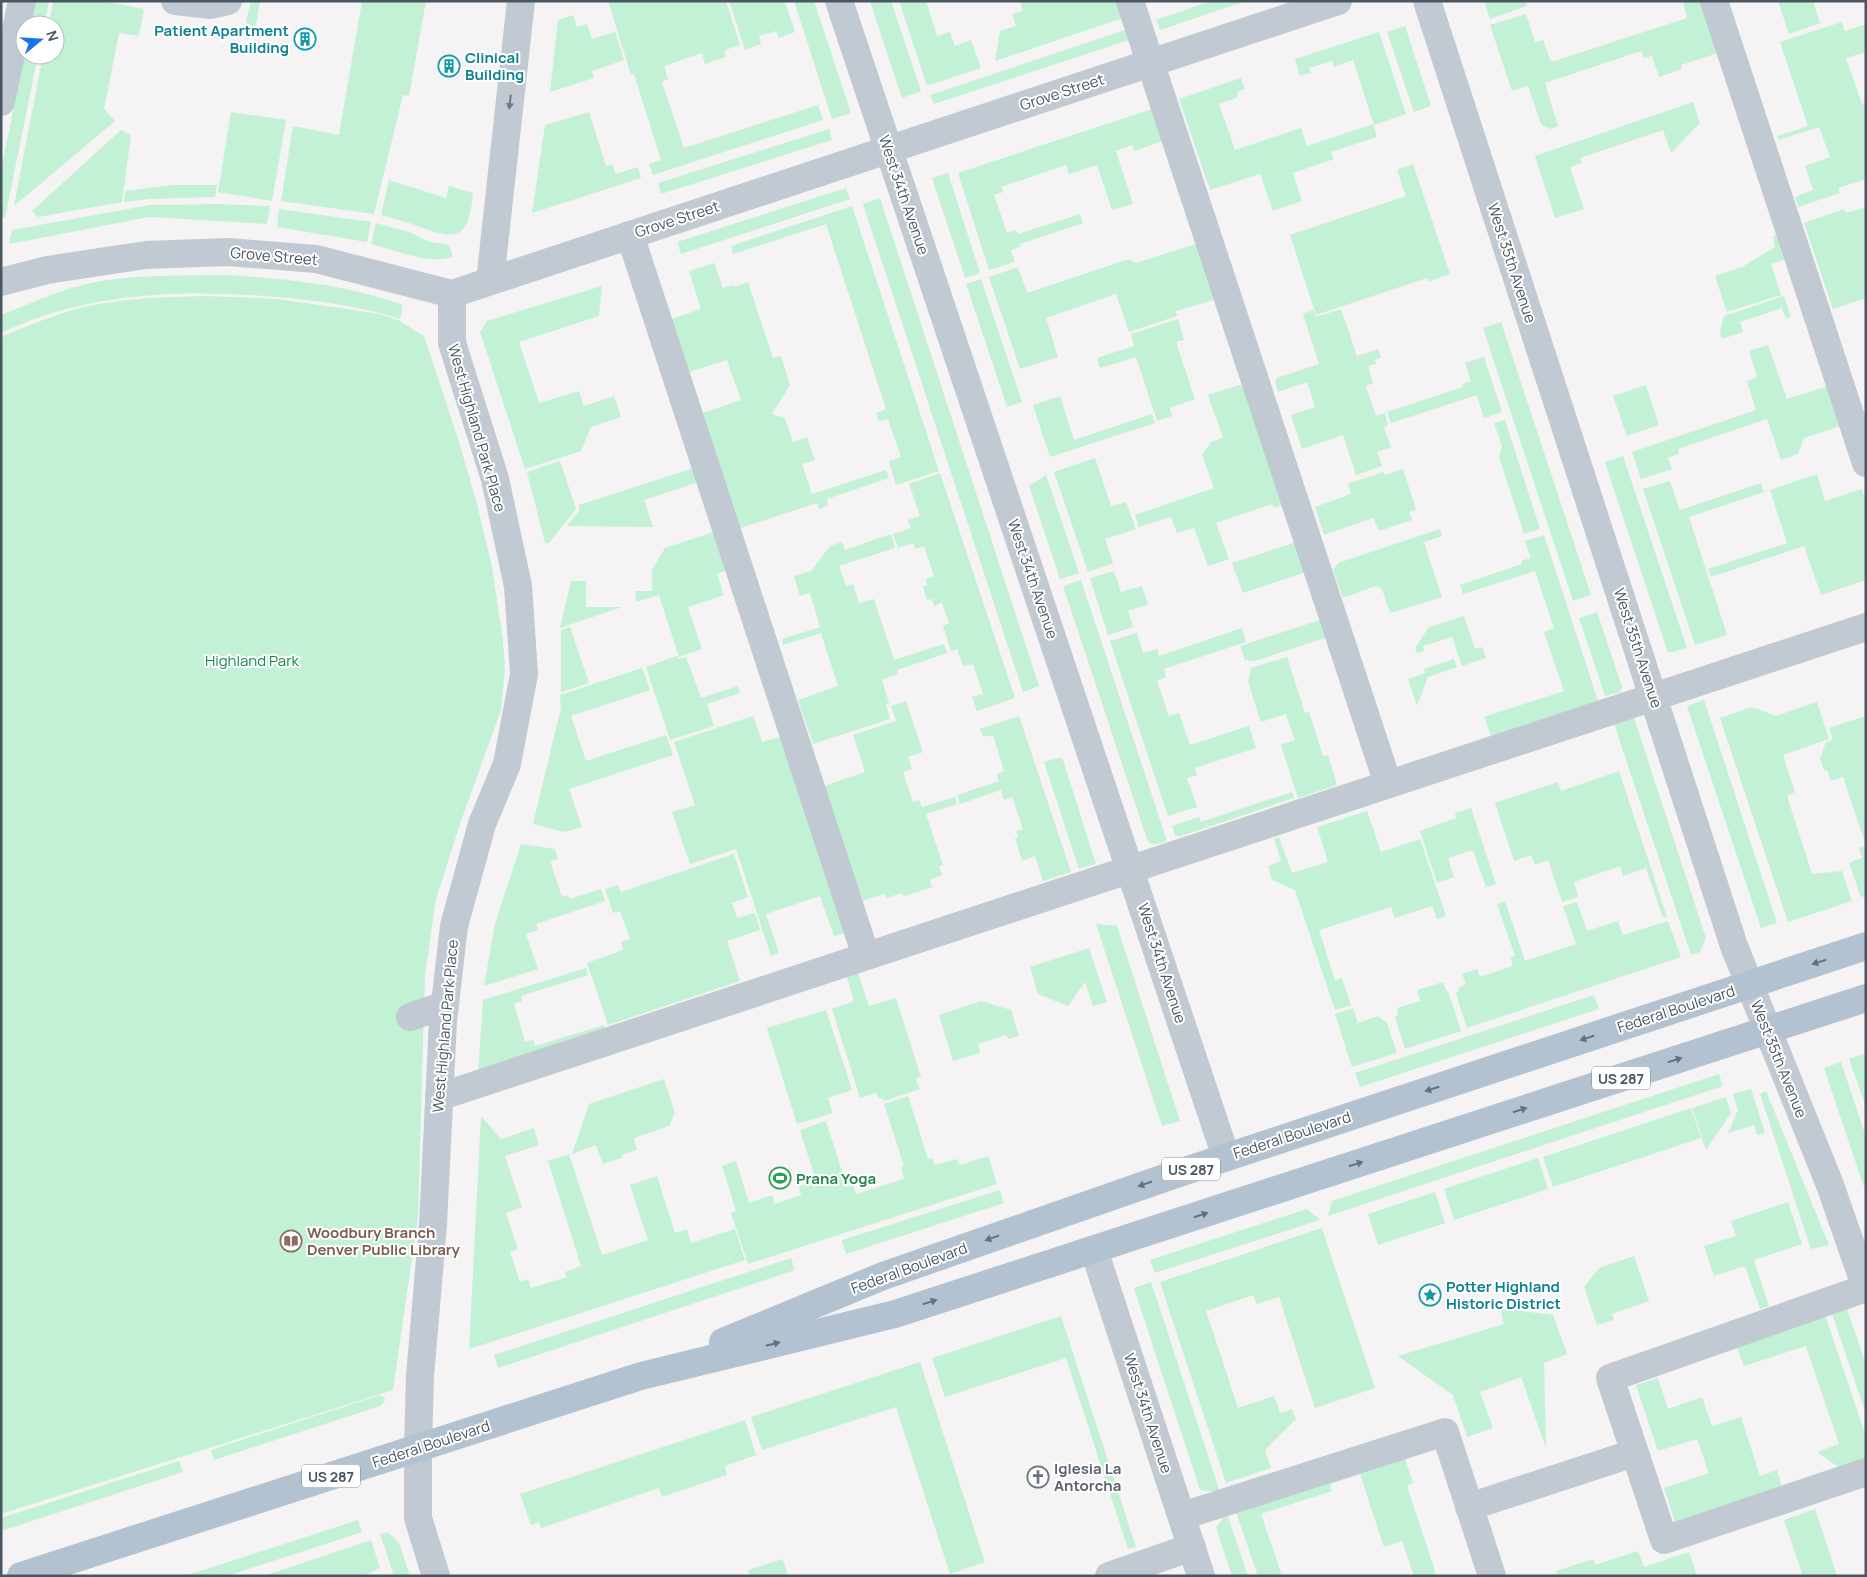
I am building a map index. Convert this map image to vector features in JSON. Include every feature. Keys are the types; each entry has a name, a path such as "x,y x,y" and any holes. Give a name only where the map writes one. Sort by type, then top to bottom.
{"main road":[{"name":"Federal Boulevard","path":"641,1376 883,1276 1226,1157 1866,946"},
{"name":"Federal Boulevard","path":"21,1576 641,1376 895,1314 1866,998"}],"street":[{"path":"1,102 6,53 22,1"},
{"path":"174,1 210,5 228,1"},
{"path":"490,281 521,1"},
{"name":"West 34th Avenue","path":"839,1 1226,1157"},
{"path":"1130,1 1388,784"},
{"name":"Grove Street","path":"1,282 47,270 146,255 228,252 316,259 452,294 1338,1"},
{"name":"West 35th Avenue","path":"1427,1 1734,946 1830,1185 1866,1288"},
{"path":"1714,1 1866,464"},
{"path":"630,235 866,956"},
{"name":"West Highland Park Place","path":"436,1576 418,1518 422,1222 439,1097 445,1005 454,926 482,824 506,764 524,674 518,586 495,479 452,343 452,294"},
{"path":"439,1097 1866,627"},
{"path":"410,1017 445,1005"},
{"name":"West 34th Avenue","path":"1094,1250 1202,1576"},
{"path":"1866,1288 1610,1378 1664,1540 1866,1472"},
{"path":"1182,1516 1445,1432 1492,1576"},
{"path":"1470,1507 1634,1452"},
{"path":"1109,1576 1192,1548"}],"green space":[{"path":"35,1 49,1 46,15 32,15"},
{"path":"53,1 104,1 144,9 139,36 119,33 104,109 115,121 14,206 41,65 65,65 65,15 51,15"},
{"path":"251,1 260,1 254,35 246,21"},
{"path":"362,1 426,1 409,96 403,95 374,214 281,201 293,126 339,135"},
{"path":"608,1 726,1 740,45 725,50 726,57 705,64 702,53 664,66 668,79 662,82 684,148 818,105 823,120 653,175 649,164 661,160 634,74 631,75"},
{"path":"729,1 785,1 795,32 779,38 776,31 759,36 761,44 745,50"},
{"path":"794,1 814,1 851,113 832,119"},
{"path":"870,1 891,1 921,91 902,98"},
{"path":"899,1 926,1 937,36 950,32 955,46 971,40 981,68 927,86"},
{"path":"1020,1 1118,1 1123,18 995,61 1000,31 1016,26 1012,14 1023,11"},
{"path":"1211,1 1246,1 1160,30 1156,20"},
{"path":"1484,1 1525,1 1527,6 1490,19"},
{"path":"1683,1 1701,1 1718,53 1681,65 1682,69 1659,77 1652,56 1644,58 1641,51 1545,83 1558,126 1550,129 1541,124 1528,86 1512,91 1490,25 1526,14 1535,42 1543,40 1551,62 1687,18"},
{"path":"1778,1 1813,1 1820,23 1789,34"},
{"path":"573,15 577,27 587,24 592,39 615,32 624,60 592,71 594,78 550,92 558,20"},
{"path":"1842,22 1845,31 1866,24 1866,52 1846,58 1862,104 1866,103 1866,179 1838,188 1840,193 1798,207 1795,197 1813,190 1805,166 1830,157 1819,127 1779,140 1777,136 1808,126 1780,42"},
{"path":"1405,26 1431,106 1414,112 1387,32"},
{"path":"1125,30 1129,40 934,104 930,95"},
{"path":"1379,32 1406,114 1374,125 1353,60 1334,67 1332,61 1309,68 1311,73 1300,76 1295,59"},
{"path":"22,65 36,65 5,218 1,217 1,170"},
{"path":"1241,78 1245,89 1237,92 1238,97 1219,104 1235,150 1301,128 1307,146 1373,124 1377,137 1331,152 1334,159 1293,173 1302,201 1273,211 1260,174 1210,190 1179,99"},
{"path":"1693,102 1700,123 1671,153 1663,130 1580,158 1582,163 1570,167 1584,209 1555,218 1535,156"},
{"path":"1152,109 1163,141 1134,151 1132,145 1116,151 1133,204 1112,210 1097,165 1069,174 1066,165 1001,187 1003,192 994,195 1007,233 1016,230 1018,234 1080,214 1083,223 1020,244 1020,247 1011,250 1015,262 989,270 958,173"},
{"path":"231,112 286,120 272,201 218,192"},
{"path":"589,112 606,166 612,164 616,174 638,167 641,178 532,213 545,125"},
{"path":"829,129 832,140 661,194 658,183"},
{"path":"121,130 131,135 122,202 38,217 32,211"},
{"path":"1413,164 1450,274 1429,282 1427,278 1316,315 1290,235 1406,196 1397,170"},
{"path":"948,173 980,273 965,278 932,178"},
{"path":"389,180 446,198 449,186 473,193 468,221 464,228 458,233 450,235 441,234 381,215"},
{"path":"172,185 217,185 215,197 150,199 124,202 125,191"},
{"path":"846,188 850,199 681,254 677,242"},
{"path":"880,198 1039,686 1023,692 863,204"},
{"path":"218,204 270,206 267,224 149,217 9,244 12,230 150,205"},
{"path":"852,206 939,471 896,485 889,461 901,457 888,419 879,422 876,413 886,409 826,224 733,254 731,246"},
{"path":"1866,207 1866,298 1833,309 1804,223 1844,209 1846,213"},
{"path":"279,209 371,222 367,242 277,227"},
{"path":"376,223 409,232 430,242 449,245 453,257 443,259 422,258 371,244"},
{"path":"1777,233 1785,259 1771,264 1781,295 1727,312 1715,276 1742,267 1775,247 1773,237"},
{"path":"1196,244 1214,300 1176,311 1177,316 1129,332 1116,294 1046,318 1058,357 1020,369 989,277 1018,267 1027,293 1129,259 1136,263"},
{"path":"714,263 723,288 733,285 734,287 748,282 773,358 781,356 790,385 772,414 785,418 793,442 807,437 815,460 802,464 812,494 886,470 889,478 827,499 828,505 819,509 817,503 737,529 700,414 741,400 727,360 689,372 671,319 701,309 689,271"},
{"path":"227,275 272,278 338,287 403,305 400,319 373,311 288,298 215,294 142,296 70,308 35,319 1,333 1,315 72,288 112,279"},
{"path":"981,279 1022,402 1007,407 966,284"},
{"path":"602,286 599,316 519,342 539,403 579,391 584,406 614,396 621,417 591,427 581,451 525,469 480,332 487,321"},
{"name":"Highland Park","path":"205,296 278,299 380,314 400,321 424,336 476,500 492,567 503,640 505,670 501,710 460,824 436,899 425,976 418,1217 393,1390 1,1514 1,337 84,307 129,300"},
{"path":"1784,296 1791,317 1786,319 1782,308 1740,322 1743,332 1722,339 1720,331 1724,316"},
{"path":"1341,309 1357,356 1378,349 1381,358 1375,360 1376,364 1368,366 1373,383 1366,386 1376,416 1385,413 1388,425 1384,427 1391,447 1377,452 1382,466 1356,475 1343,435 1302,449 1291,415 1315,407 1307,382 1278,392 1275,382 1277,378 1319,364 1303,314 1313,310 1316,317"},
{"path":"1178,319 1184,340 1176,342 1195,399 1170,408 1172,416 1157,421 1136,357 1100,368 1097,358 1134,346 1131,334"},
{"path":"1501,322 1591,595 1573,601 1483,328"},
{"path":"1768,345 1787,399 1828,386 1841,426 1804,438 1798,454 1781,460 1767,419 1678,449 1679,454 1668,458 1672,469 1641,479 1632,452 1756,410 1747,381 1757,377 1749,351"},
{"path":"1484,357 1502,412 1484,418 1477,395 1391,423 1387,412 1463,387 1462,384 1471,381 1465,363"},
{"path":"1239,385 1246,389 1285,504 1274,508 1272,504 1216,523 1229,559 1208,566 1194,528 1177,533 1171,517 1139,527 1135,515 1214,488 1202,455 1211,442 1223,438 1208,395"},
{"path":"1646,385 1659,425 1627,436 1613,396"},
{"path":"1060,396 1074,440 1152,414 1155,423 1050,457 1033,405"},
{"path":"1505,420 1540,529 1524,534 1499,457 1502,446 1494,423"},
{"path":"1623,456 1687,648 1668,653 1605,462"},
{"path":"1095,458 1111,506 1126,502 1136,529 1105,539 1113,563 1088,572 1054,472"},
{"path":"560,461 576,509 549,543 545,543 527,472"},
{"path":"694,468 699,482 644,500 653,527 567,526 579,511 579,505"},
{"path":"1403,469 1416,510 1409,512 1412,520 1379,531 1373,518 1324,535 1315,507 1351,494 1348,484 1383,472 1385,475"},
{"path":"940,473 1015,698 977,711 972,697 983,694 973,664 963,666 957,649 951,651 943,626 949,623 942,603 934,606 932,599 927,600 923,586 927,585 926,579 934,576 924,546 916,549 913,543 898,548 893,534 911,528 908,520 920,516 909,484"},
{"path":"1817,474 1825,501 1862,489 1866,501 1866,580 1821,595 1804,546 1711,577 1708,569 1787,543 1770,490"},
{"path":"1046,475 1079,573 1060,579 1029,486"},
{"path":"1670,481 1680,510 1761,483 1764,492 1689,517 1727,635 1695,645 1643,489"},
{"path":"1440,529 1442,536 1424,542 1442,597 1390,613 1382,589 1376,586 1343,598 1333,570 1338,563"},
{"path":"717,531 730,569 717,574 724,595 688,607 702,649 679,657 659,595 636,602 635,591 652,591 652,570 665,548"},
{"path":"891,534 895,548 839,566 846,586 853,584 859,603 874,599 894,660 944,644 947,653 897,670 898,674 882,680 889,703 886,705 890,719 813,744 798,700 838,686 821,633 783,645 782,639 820,627 810,593 800,596 794,576 811,571 830,546 842,542 845,550"},
{"path":"1544,535 1598,701 1491,736 1484,717 1564,691 1544,632 1554,628 1535,571 1463,594 1460,585 1522,564 1521,561 1531,558 1525,541"},
{"path":"1296,542 1306,572 1243,593 1232,563"},
{"path":"1114,571 1121,592 1142,586 1148,604 1128,611 1133,627 1108,635 1090,578"},
{"path":"1081,580 1167,841 1154,845 1148,842 1063,586"},
{"path":"571,581 586,581 586,607 622,607 560,628"},
{"path":"1597,612 1622,687 1620,692 1605,696 1579,618"},
{"path":"1464,616 1475,649 1482,647 1486,658 1462,666 1452,637 1423,646 1424,651 1417,653 1415,648 1429,627"},
{"path":"1320,620 1325,638 1255,661 1245,660 1240,646"},
{"path":"570,627 589,683 561,692 561,630"},
{"path":"1242,628 1246,642 1164,669 1166,677 1157,681 1169,716 1179,713 1190,745 1249,726 1256,748 1195,768 1197,775 1187,778 1197,807 1168,816 1110,641 1137,633 1143,653 1157,649 1159,656"},
{"path":"677,656 678,659 686,657 701,698 738,686 740,693 707,704 714,726 670,740 646,667"},
{"path":"1287,657 1305,713 1309,712 1323,756 1328,755 1337,785 1298,798 1281,745 1295,740 1286,714 1261,722 1248,682 1251,668"},
{"path":"1454,659 1457,667 1428,677 1417,706 1408,679 1425,673 1424,669"},
{"path":"642,668 650,690 571,716 586,761 666,735 673,755 569,789 582,827 565,832 533,824 561,708 560,695"},
{"path":"1704,700 1777,923 1761,928 1687,706"},
{"path":"906,701 923,752 908,757 912,769 903,772 913,802 919,800 922,807 955,797 957,804 926,814 943,865 939,866 942,875 930,880 932,887 903,897 902,893 886,898 884,894 862,901 824,786 865,772 853,735 896,721 891,706"},
{"path":"1817,702 1829,739 1783,755 1795,792 1787,796 1812,874 1842,871 1852,901 1788,922 1720,718 1752,707 1776,716"},
{"path":"753,716 762,742 783,736 848,932 834,936 820,896 766,914 779,953 771,956 736,849 690,864 672,812 695,805 674,742"},
{"path":"1019,716 1071,872 1043,881 1035,856 1022,861 1015,838 1018,837 1016,831 1023,829 1012,797 1004,800 1001,790 960,804 957,795 999,781 997,774 1004,771 993,735 983,737 980,729"},
{"path":"1866,716 1866,845 1843,777 1831,781 1827,770 1824,770 1820,758 1826,742 1833,740 1829,728"},
{"path":"1634,718 1706,938 1700,952 1691,955 1614,724"},
{"path":"1062,757 1096,864 1079,869 1044,762"},
{"path":"1619,771 1667,917 1663,918 1646,868 1623,876 1620,866 1574,882 1578,897 1562,902 1548,860 1535,865 1531,855 1514,861 1495,803 1558,782 1561,791"},
{"path":"1292,792 1294,798 1178,837 1175,835 1172,826 1199,817 1201,822"},
{"path":"1471,808 1496,884 1486,887 1473,850 1448,858 1454,877 1437,883 1420,831 1456,818 1455,813"},
{"path":"1367,811 1381,852 1420,839 1446,916 1437,919 1432,906 1395,918 1391,907 1319,930 1335,980 1342,978 1351,1005 1335,1010 1295,890 1272,880 1268,866 1281,861 1274,839 1279,837 1292,873 1328,862 1317,827"},
{"path":"521,844 555,849 558,859 550,861 562,897 568,895 570,899 601,889 605,901 536,924 538,930 526,934 538,969 484,986 495,924"},
{"path":"1866,846 1866,896 1861,897 1849,863 1862,858 1859,848"},
{"path":"734,854 748,897 732,903 737,918 755,913 760,930 727,941 740,981 608,1025 587,963 623,950 621,942 630,939 620,911 613,913 605,889 618,885 621,892"},
{"path":"1505,901 1525,961 1576,944 1563,906 1577,902 1587,931 1618,921 1623,935 1668,921 1681,957 1467,1028 1456,994 1460,987 1466,984 1462,974 1477,969 1480,977 1513,966 1510,957 1515,956 1497,904"},
{"path":"1096,924 1117,926 1180,1121 1162,1126"},
{"path":"1089,948 1107,1002 1093,1006 1085,982 1068,1006 1038,994 1030,967"},
{"path":"586,968 588,975 521,996 522,1001 514,1003 525,1042 533,1040 535,1046 604,1025 607,1034 478,1074 483,1000"},
{"path":"857,970 869,1006 896,998 921,1077 916,1079 920,1089 884,1101 883,1098 879,1099 876,1093 860,1098 832,1009 854,1001 846,974"},
{"path":"1443,982 1446,991 1448,991 1461,1031 1405,1049 1395,1018 1398,1013 1397,1008 1420,1001 1417,990"},
{"path":"1594,995 1599,1009 1360,1087 1355,1073"},
{"path":"981,1001 1011,1010 1019,1036 1008,1039 1006,1035 978,1044 980,1053 953,1061 939,1015"},
{"path":"1353,1008 1358,1023 1378,1016 1387,1023 1397,1053 1352,1067 1335,1014"},
{"path":"826,1010 852,1090 828,1098 833,1113 797,1124 767,1028"},
{"path":"1866,1053 1866,1107 1849,1059"},
{"path":"1841,1062 1866,1137 1866,1193 1824,1068"},
{"path":"1719,1074 1723,1086 1328,1216 1332,1201"},
{"path":"664,1079 675,1113 669,1126 634,1138 637,1150 622,1155 622,1158 603,1164 596,1145 572,1154 589,1104"},
{"path":"1751,1089 1765,1133 1757,1135 1754,1125 1728,1133 1738,1110 1733,1094"},
{"path":"1766,1091 1829,1245 1811,1249 1760,1094"},
{"path":"908,1096 928,1159 932,1158 935,1165 957,1159 960,1165 988,1156 997,1184 748,1264 731,1213 736,1211 722,1166 736,1161 749,1203 772,1195 775,1204 801,1195 799,1186 816,1181 800,1130 826,1121 847,1187 853,1185 856,1194 904,1179 901,1167 904,1166 884,1104"},
{"path":"1726,1097 1731,1113 1706,1150 1692,1108"},
{"path":"1691,1108 1701,1138 1553,1187 1543,1157"},
{"path":"481,1116 501,1139 534,1128 539,1145 505,1156 522,1207 506,1213 518,1249 510,1252 520,1282 528,1279 531,1288 567,1277 565,1272 581,1266 548,1161 569,1154 602,1255 648,1240 630,1185 657,1176 675,1233 687,1229 691,1243 735,1229 745,1260 469,1349"},
{"path":"1538,1158 1548,1189 1454,1220 1444,1189"},
{"path":"1000,1190 1004,1203 846,1254 842,1240"},
{"path":"1435,1192 1445,1223 1378,1245 1368,1214"},
{"path":"1788,1202 1802,1244 1754,1260 1769,1306 1760,1309 1745,1266 1714,1276 1704,1246 1736,1236 1731,1221"},
{"path":"1307,1209 1320,1220 1155,1273 1150,1260"},
{"path":"1322,1228 1375,1388 1315,1408 1279,1297 1257,1304 1253,1295 1206,1311 1238,1408 1274,1396 1280,1413 1292,1409 1296,1419 1265,1450 1271,1468 1226,1483 1160,1282"},
{"path":"1634,1256 1649,1301 1612,1314 1614,1320 1597,1325 1584,1287 1599,1268"},
{"path":"791,1258 795,1270 498,1368 494,1355"},
{"path":"1151,1282 1220,1492 1200,1490 1134,1288"},
{"path":"1500,1308 1553,1315 1567,1354 1544,1363 1546,1448 1521,1377 1480,1392 1493,1428 1467,1437 1453,1395 1398,1356 1504,1324"},
{"path":"1847,1309 1866,1364 1866,1414 1832,1314"},
{"path":"1825,1315 1866,1436 1866,1460 1840,1468 1817,1452 1839,1444 1806,1346 1744,1366 1736,1345"},
{"path":"1061,1316 1136,1547 1128,1549 1066,1358 945,1397 932,1358"},
{"path":"920,1362 985,1562 950,1574 896,1407 762,1450 751,1417"},
{"path":"1658,1378 1668,1409 1702,1397 1712,1426 1741,1417 1760,1476 1777,1470 1782,1487 1675,1522 1664,1488 1709,1473 1697,1439 1658,1451 1636,1385"},
{"path":"380,1395 384,1397 385,1401 380,1406 214,1460 211,1450"},
{"path":"745,1420 756,1455 725,1466 727,1475 662,1497 659,1488 541,1528 539,1522 531,1525 520,1494"},
{"path":"1403,1453 1413,1483 1407,1486 1436,1574 1414,1576 1402,1541 1384,1547 1360,1474 1330,1484 1332,1491 1261,1514 1282,1576 1258,1576 1235,1509"},
{"path":"179,1461 183,1472 1,1531 1,1518"},
{"path":"1815,1509 1837,1576 1803,1576 1784,1520"},
{"path":"1227,1514 1248,1576 1232,1576 1216,1527"},
{"path":"358,1520 362,1532 227,1576 185,1576"},
{"path":"388,1532 399,1543 410,1576 394,1576 380,1534"},
{"path":"371,1540 380,1568 362,1576 264,1576"},
{"path":"1638,1551 1644,1567 1689,1552 1697,1576 1557,1576 1556,1571 1593,1559 1595,1565"},
{"path":"783,1559 788,1576 750,1576 748,1570"}],"place":[{"name":"Patient Apartment Building","path":"305,39"},
{"name":"Clinical Building","path":"449,66"},
{"name":"Prana Yoga","path":"780,1178"},
{"name":"Woodbury Branch Denver Public Library","path":"291,1241"},
{"name":"Potter Highland Historic District","path":"1430,1295"},
{"name":"Iglesia La Antorcha","path":"1038,1477"}]}
